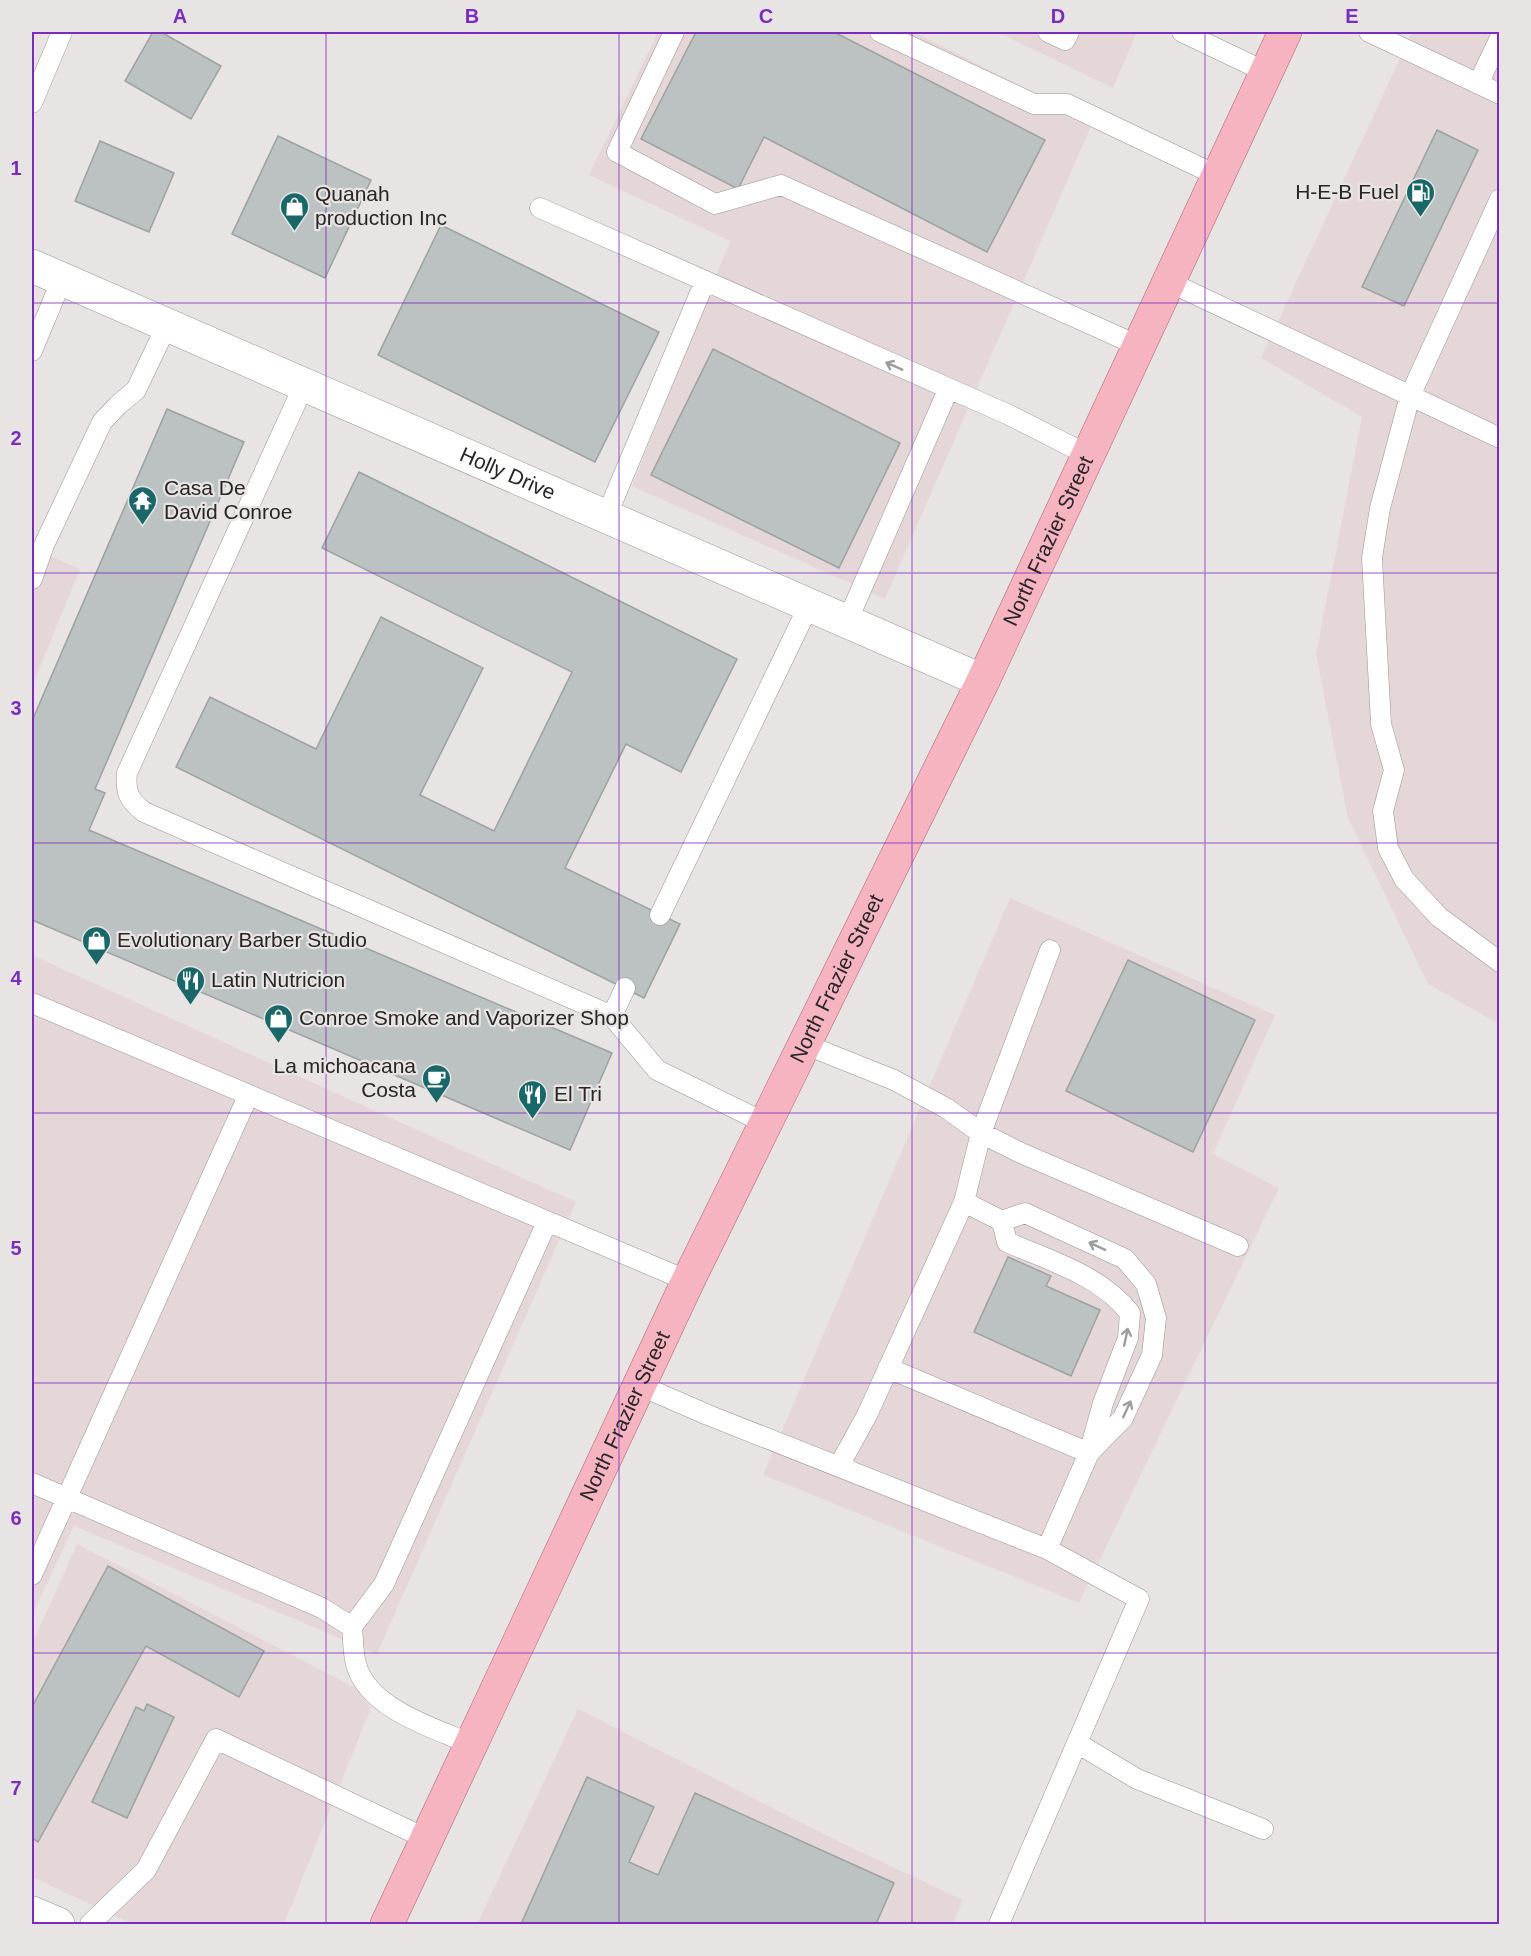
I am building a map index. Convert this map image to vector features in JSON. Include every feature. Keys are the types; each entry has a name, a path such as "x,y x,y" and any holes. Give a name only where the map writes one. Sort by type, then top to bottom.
{"main road":[{"name":"North Frazier Street","path":"387,1924 688,1281 983,681 1285,32"}],"street":[{"name":"Holly Drive","path":"32,266 983,681"},
{"path":"32,1913 57,1924"}],"lane":[{"path":"32,103 62,32"},
{"path":"675,32 617,152 715,204 781,185 1139,346"},
{"path":"880,32 1034,104 1067,104 1218,176"},
{"path":"1048,32 1065,40 1069,32"},
{"path":"1182,32 1266,72"},
{"path":"1369,32 1500,94"},
{"path":"1478,84 1500,38"},
{"path":"1500,200 1410,396 1380,508 1372,558 1381,724 1394,770 1383,812 1388,848 1404,879 1438,917 1500,962"},
{"path":"540,208 1006,414 1088,455"},
{"path":"32,351 62,279"},
{"path":"606,517 705,281"},
{"path":"1169,282 1500,438"},
{"path":"32,579 44,545 102,422 136,390 167,325"},
{"path":"304,385 127,773 125,789 131,801 144,812 612,1016 657,1070 765,1123"},
{"path":"847,622 948,390"},
{"path":"660,915 809,605"},
{"path":"839,1466 888,1368 964,1202 981,1133 1050,950"},
{"path":"612,1016 625,988"},
{"path":"32,1003 688,1281"},
{"path":"804,1044 894,1080 946,1108 981,1133 1238,1246"},
{"path":"32,1575 248,1096"},
{"path":"964,1202 1002,1221 1025,1213 1125,1259 1146,1284 1156,1318 1152,1355 1123,1418 1089,1453"},
{"path":"1002,1221 1007,1242 1088,1277 1116,1296 1130,1313 1128,1338 1103,1403 1089,1453 1047,1549"},
{"path":"471,1744 393,1710 370,1689 356,1666 352,1627 384,1584 548,1222"},
{"path":"888,1368 1089,1453"},
{"path":"639,1385 1047,1549 1139,1599 999,1924"},
{"path":"32,1483 322,1608 352,1627"},
{"path":"90,1924 146,1870 216,1739 427,1839"},
{"path":"1077,1743 1137,1779 1263,1829"}],"shaded area":[{"path":"658,32 914,32 1093,122 885,599 632,486 730,241 589,175"},
{"path":"997,32 1137,32 1113,88"},
{"path":"1412,32 1499,32 1499,1024 1428,984 1348,818 1316,654 1362,417 1261,358"},
{"path":"32,548 80,569 32,687"},
{"path":"1010,898 1275,1015 1213,1154 1279,1188 1079,1603 763,1475"},
{"path":"32,955 576,1202 377,1654 74,1526 32,1615"},
{"path":"77,1544 356,1688 371,1708 284,1924 132,1924 32,1877 32,1644"},
{"path":"578,1709 842,1843 963,1900 953,1924 477,1924"}],"building":[{"path":"153,32 161,32 221,66 191,119 125,81"},
{"path":"696,32 834,32 1045,140 987,252 764,137 738,189 641,139"},
{"name":"H-E-B Fuel","path":"1437,130 1478,150 1404,306 1362,287"},
{"path":"278,136 371,180 325,278 232,234"},
{"path":"100,141 174,173 149,232 75,201"},
{"path":"441,225 659,332 595,462 378,355"},
{"path":"713,349 900,443 839,568 651,475"},
{"path":"167,409 244,442 95,789 105,793 89,830 612,1053 570,1150 32,920 32,721"},
{"path":"359,472 737,659 681,772 626,744 565,868 680,924 644,998 176,767 210,697 316,749 381,617 483,668 420,795 494,831 572,672 322,548"},
{"path":"1128,960 1255,1020 1193,1152 1066,1091"},
{"path":"1008,1257 1051,1276 1046,1286 1100,1310 1071,1376 974,1332"},
{"path":"108,1566 264,1651 239,1697 146,1646 38,1842 32,1838 32,1707"},
{"path":"147,1704 174,1717 127,1818 92,1802 136,1707 144,1711"},
{"path":"587,1777 654,1807 629,1862 658,1875 695,1793 894,1883 876,1924 521,1924"}],"place":[{"name":"H-E-B Fuel","path":"1420,218"},
{"name":"Quanah production Inc","path":"294,232"},
{"name":"Casa De David Conroe","path":"143,526"},
{"name":"Evolutionary Barber Studio","path":"96,966"},
{"name":"Latin Nutricion","path":"190,1006"},
{"name":"Conroe Smoke and Vaporizer Shop","path":"278,1044"},
{"name":"La michoacana Costa","path":"437,1104"},
{"name":"El Tri","path":"533,1120"}]}
